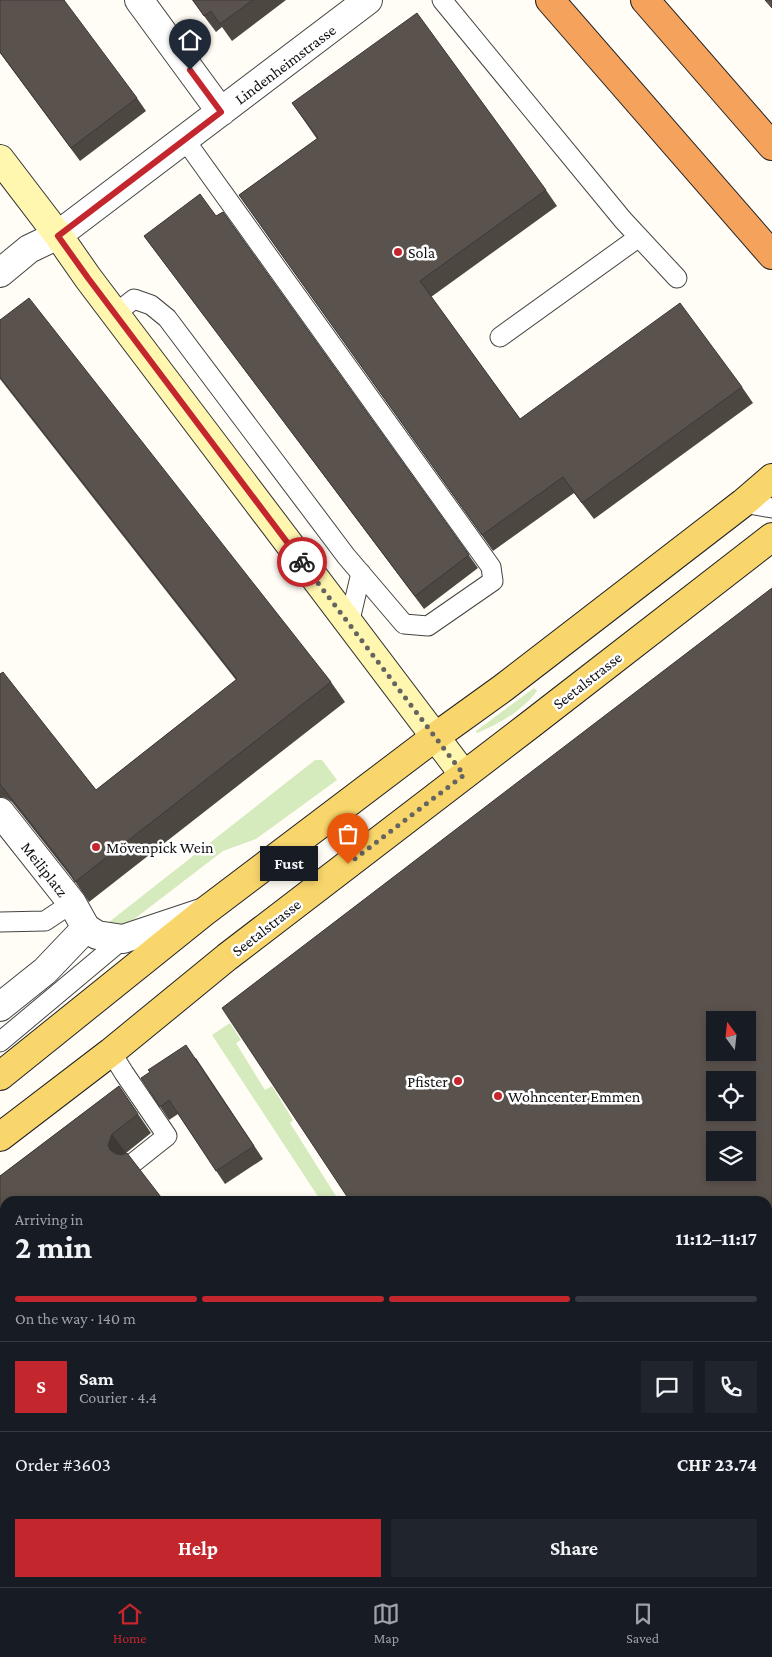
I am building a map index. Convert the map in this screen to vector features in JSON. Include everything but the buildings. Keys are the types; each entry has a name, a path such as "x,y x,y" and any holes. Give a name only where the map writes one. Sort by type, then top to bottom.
{"highway":[{"path":"550,0 772,255"},
{"path":"645,0 772,146"}],"main road":[{"path":"0,1076 204,912 502,688 743,503 772,478"},
{"name":"Seetalstrasse","path":"0,1137 111,1052 227,957 766,547"}],"street":[{"path":"139,0 221,112"},
{"name":"Lindenheimstrasse","path":"0,273 29,249 58,236 368,0"},
{"path":"0,159 114,314 464,775"},
{"name":"Meiliplatz","path":"0,812 72,903 86,928"},
{"path":"0,1007 45,971 86,928 97,935 122,939 204,912"}],"lane":[{"path":"442,0 622,220 678,278"},
{"path":"114,314 134,299 151,305 167,318 361,573 404,624 428,626 493,581 491,567 184,140"},
{"path":"500,337 639,237"},
{"path":"743,503 772,508"},
{"path":"349,624 361,573"},
{"path":"0,922 46,921 72,903"},
{"path":"0,1042 122,939"},
{"path":"111,1052 167,1136 133,1163"}],"green space":[{"path":"534,688 537,691 517,711 493,726 477,733 476,731"},
{"path":"315,760 322,760 337,780 256,839 223,851 133,920 114,927 104,926"},
{"path":"230,1023 241,1040 236,1043 265,1090 272,1086 293,1120 290,1123 336,1196 318,1196 212,1035"}],"way so far":[{"path":"302,562 464,775 348,864"}],"place":[{"name":"Sola","path":"398,252"},
{"name":"Mövenpick Wein","path":"96,847"},
{"name":"Fust","path":"348,864"},
{"name":"Pfister","path":"458,1081"},
{"name":"Wohncenter Emmen","path":"498,1096"}],"route":[{"path":"190,70 221,112 58,236 302,562"}]}
